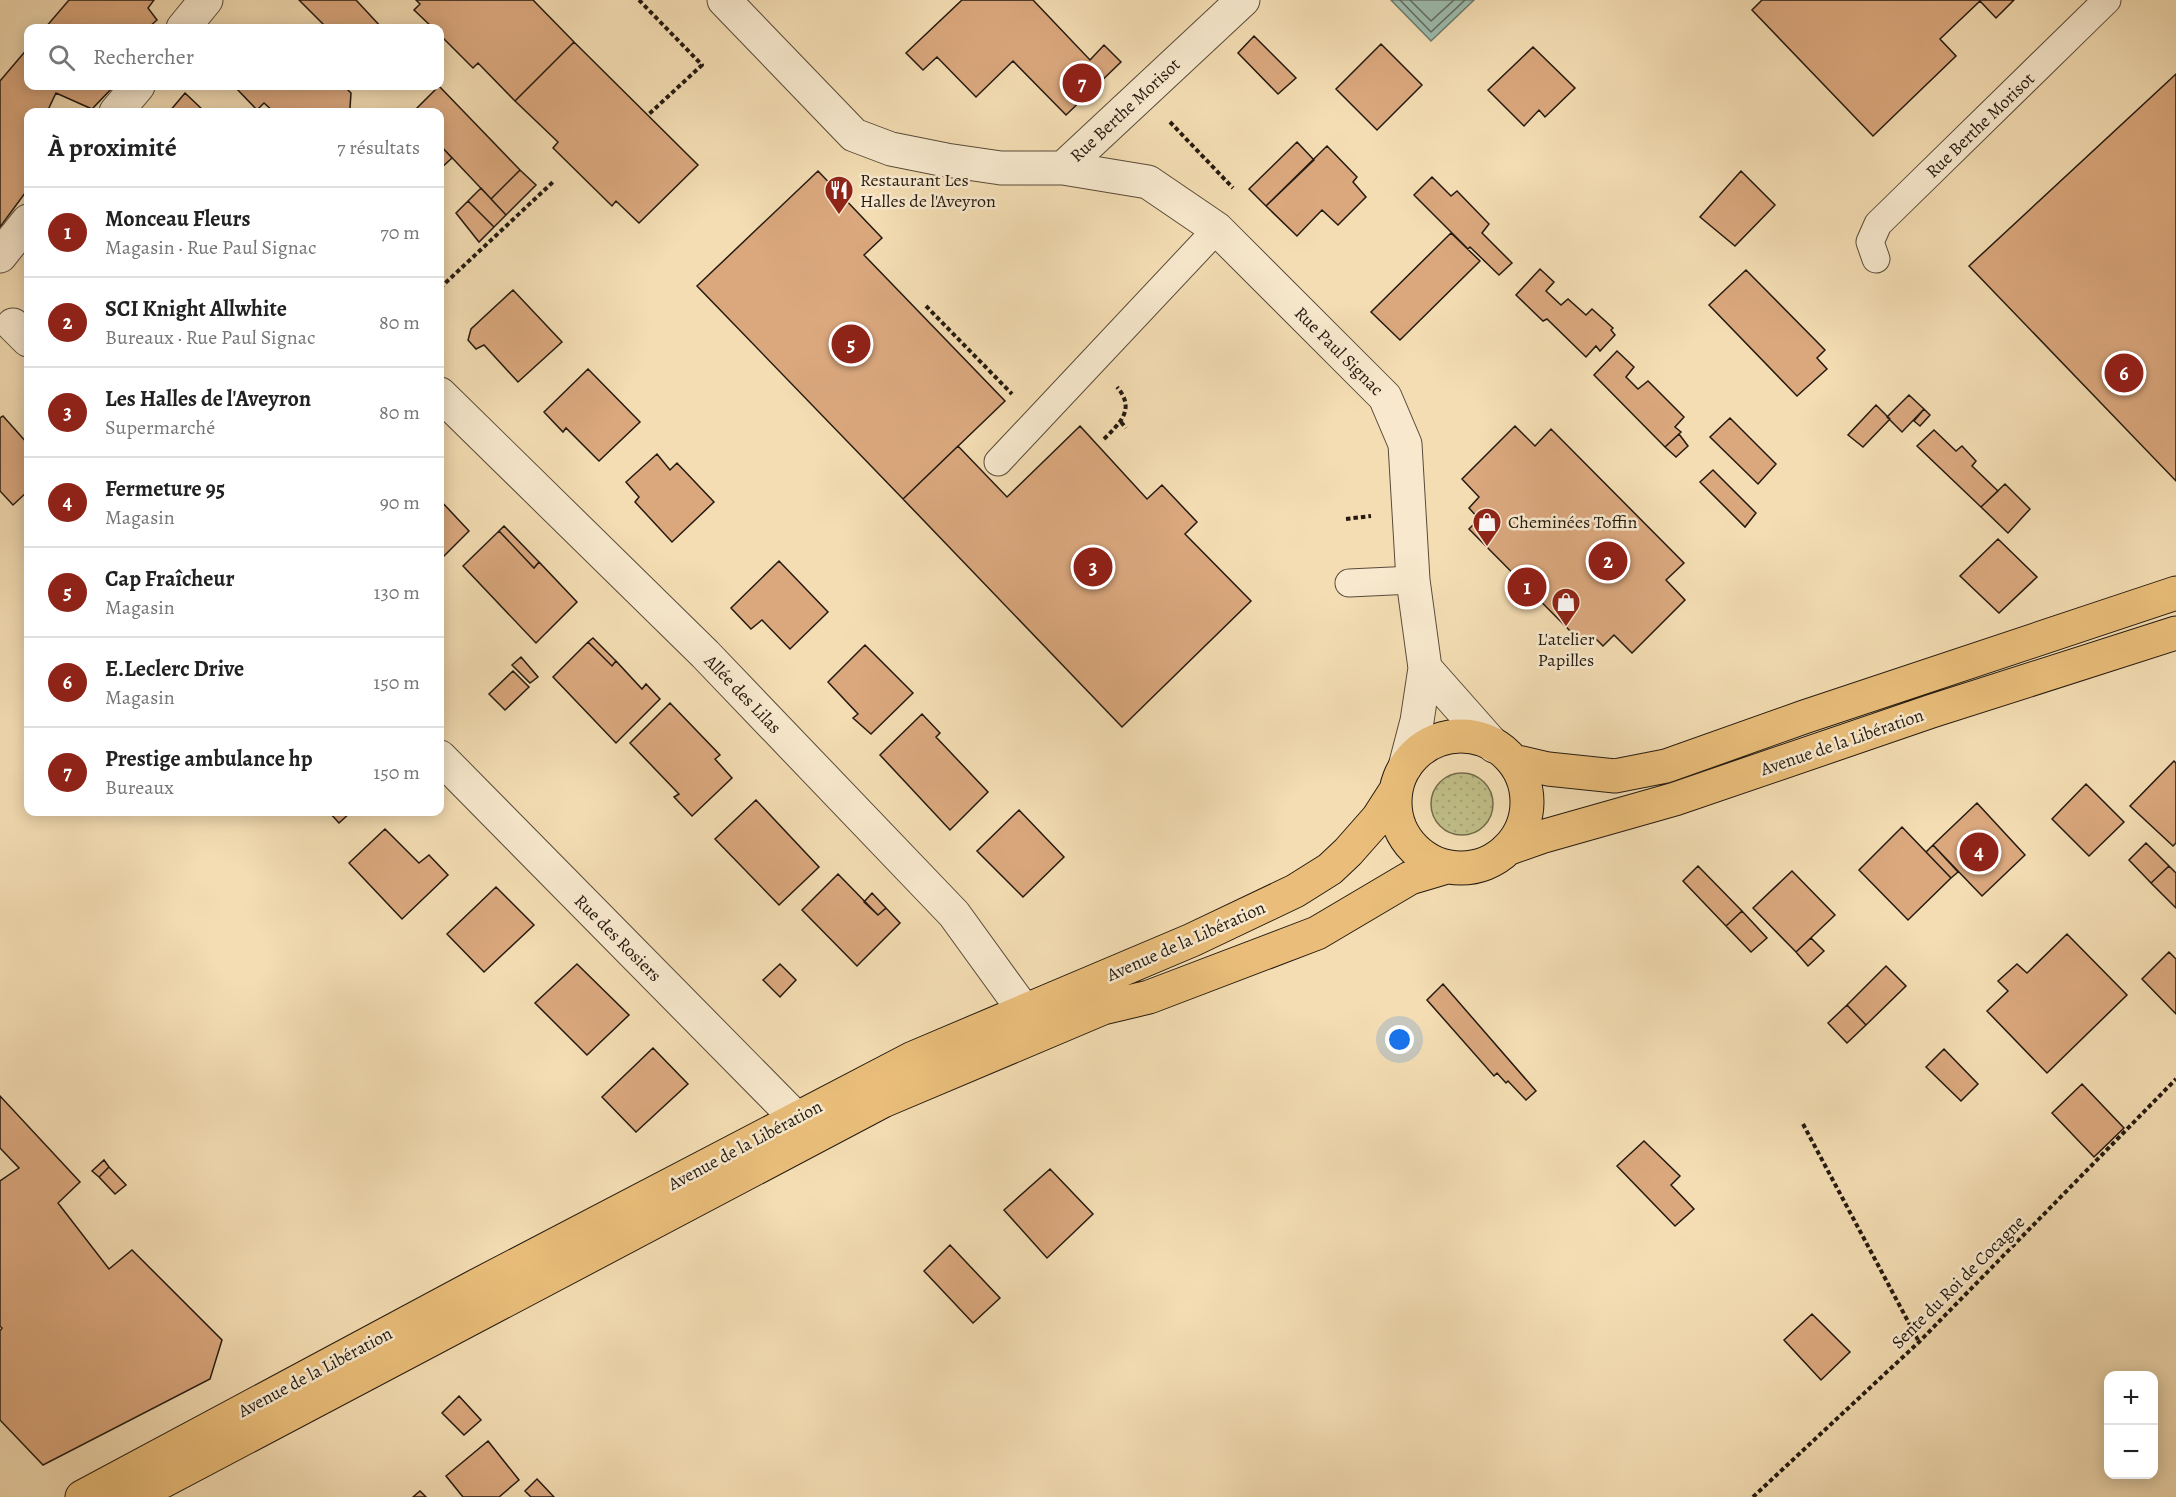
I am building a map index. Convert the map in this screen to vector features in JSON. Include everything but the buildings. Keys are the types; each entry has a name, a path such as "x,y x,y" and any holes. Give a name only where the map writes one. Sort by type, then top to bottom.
{"main road":[{"name":"Avenue de la Libération","path":"82,1497 484,1282 801,1130 883,1101 1192,940 1306,885 1330,869 1378,818 1416,754 1429,744 1445,738 1462,736 1479,739 1503,753 1548,769 1615,776 1643,772 2176,593"},
{"name":"Avenue de la Libération","path":"1507,849 1541,837 1675,799 2176,633"},
{"name":"Avenue de la Libération","path":"1030,1024 1149,997 1309,936 1410,878 1447,867 1473,867 1497,857 1517,836 1524,822 1526,806 1524,783 1503,753"},
{"name":"Avenue de la Libération","path":"1400,778 1395,807 1398,824 1406,839 1417,851 1431,861 1447,867"},
{"name":"Avenue de la Libération","path":"133,1497 801,1130"}],"street":[{"path":"186,24 206,0"},
{"name":"Rue Berthe Morisot","path":"724,0 854,135 891,149 1001,168 1063,168 1243,0"},
{"path":"119,108 135,90"},
{"name":"Rue Paul Signac","path":"1063,168 1148,182 1217,229 1385,397 1405,444 1413,580 1425,668 1417,721 1400,778"},
{"path":"0,256 24,226"},
{"name":"Allée des Lilas","path":"444,398 705,654 954,914 1030,1024"},
{"path":"1425,668 1503,753"},
{"name":"Rue des Rosiers","path":"444,761 801,1130"}],"lane":[{"name":"Rue Berthe Morisot","path":"1876,259 1870,242 1878,224 2107,0"},
{"path":"998,462 1217,229"},
{"path":"1349,583 1413,580"},
{"path":"2005,651 2015,685"}],"path":[{"path":"639,0 702,65 648,115"},
{"path":"444,284 553,182"},
{"path":"1121,422 1126,428"},
{"name":"Sente du Roi de Cocagne","path":"1753,1497 1919,1342 2176,1079"},
{"path":"1803,1124 1919,1342"}],"shaded area":[{"path":"1456,773 1468,773 1484,782 1491,792 1493,804 1491,816 1484,826 1468,835 1456,835 1445,830 1436,821 1431,810 1431,798 1436,787 1445,778"}],"water":[{"path":"1391,0 1474,0 1431,41"}],"place":[{"name":"Prestige ambulance hp","path":"1082,83"},
{"name":"Restaurant Les Halles de l'Aveyron","path":"839,216"},
{"name":"Cap Fraîcheur","path":"851,344"},
{"name":"E.Leclerc Drive","path":"2124,373"},
{"name":"Cheminées Toffin","path":"1487,548"},
{"name":"SCI Knight Allwhite","path":"1608,561"},
{"name":"Les Halles de l'Aveyron","path":"1093,567"},
{"name":"Monceau Fleurs","path":"1527,587"},
{"name":"L'atelier Papilles","path":"1566,628"},
{"name":"Fermeture 95","path":"1979,852"}]}
